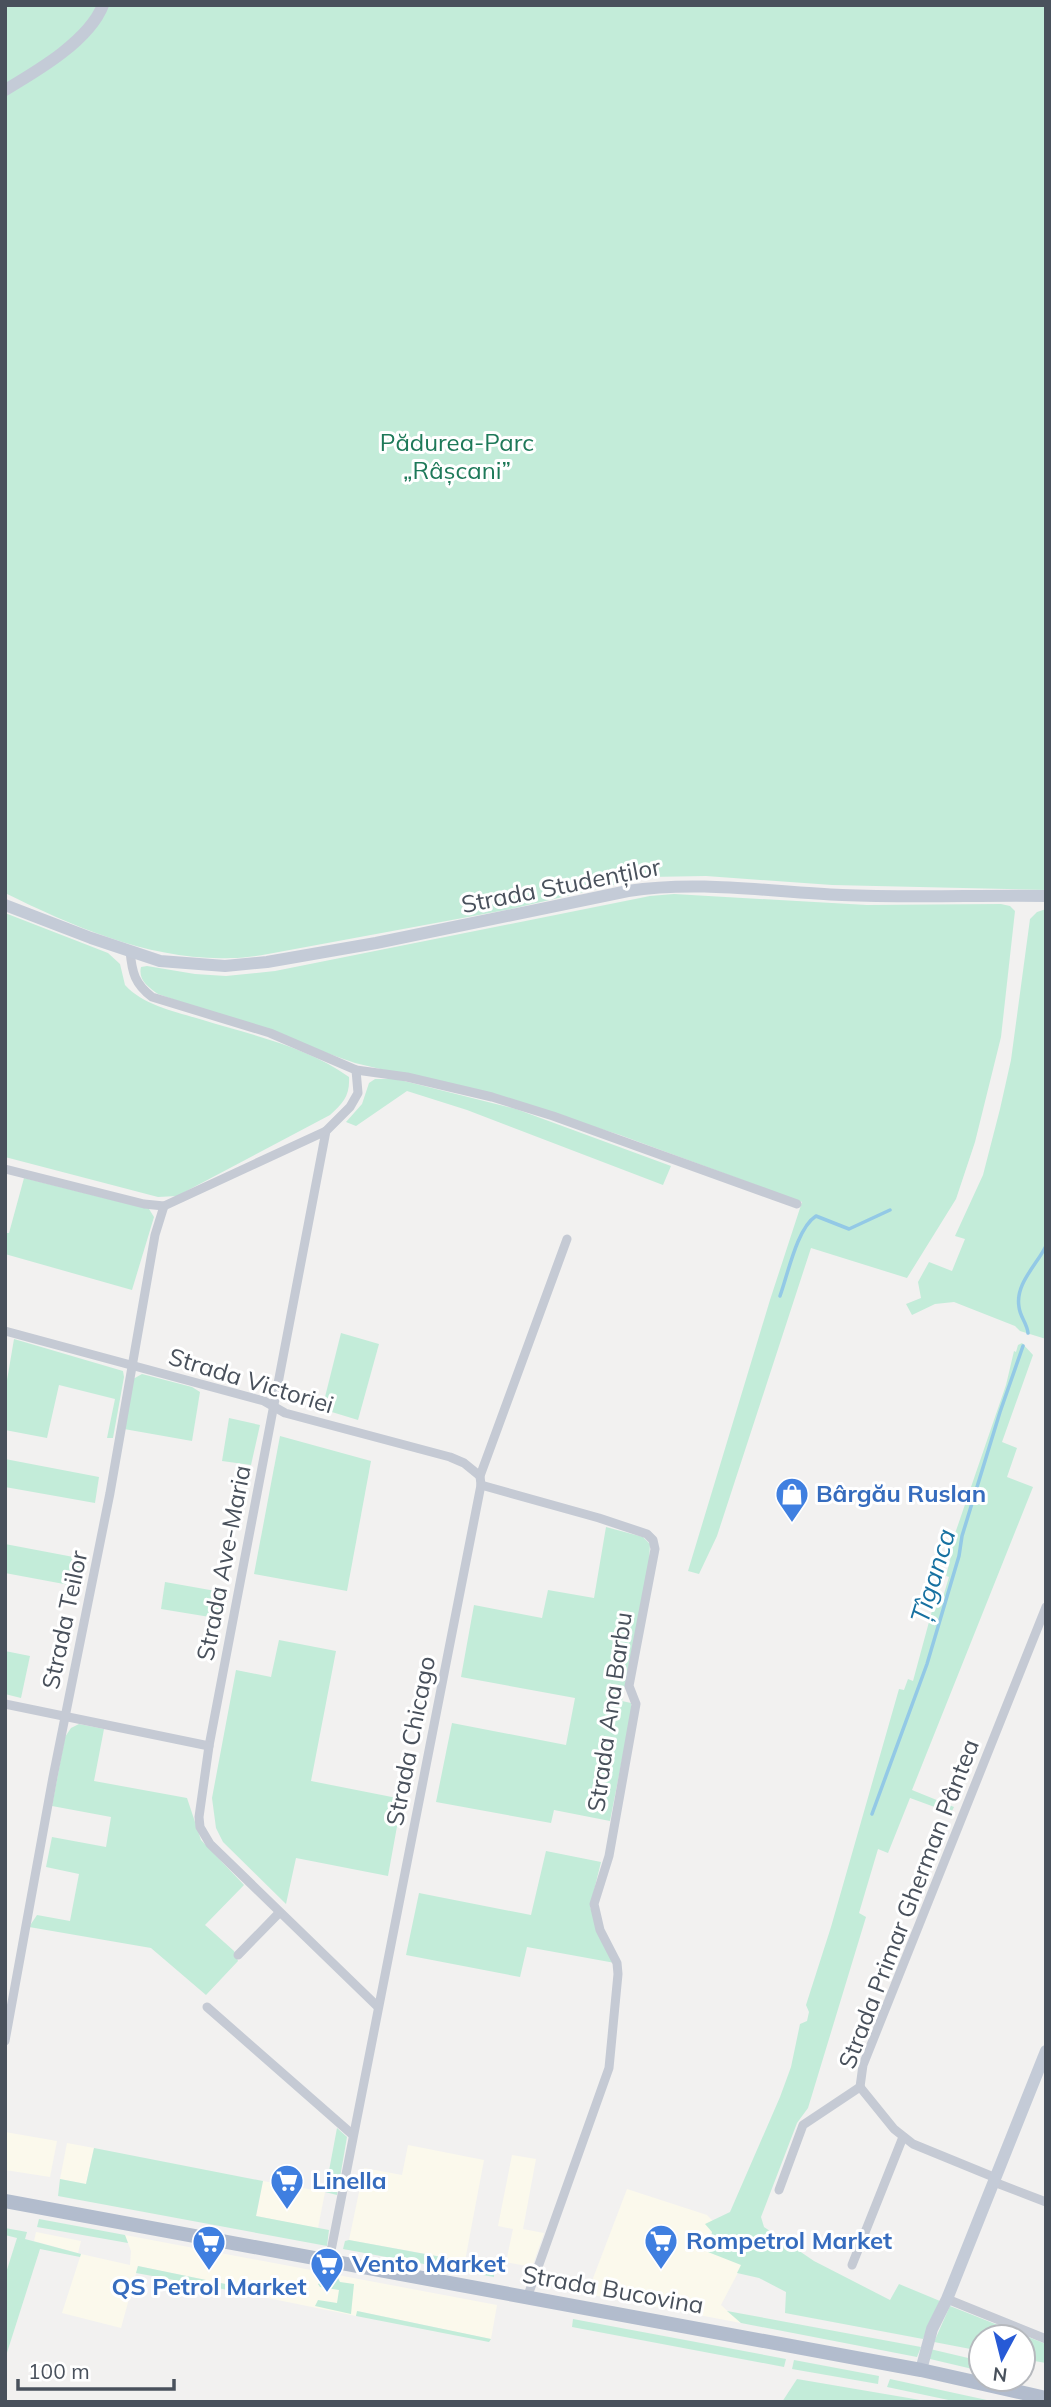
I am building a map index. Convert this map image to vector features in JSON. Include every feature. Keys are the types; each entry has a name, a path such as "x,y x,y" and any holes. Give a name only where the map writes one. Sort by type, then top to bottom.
{"main road":[{"path":"5,90 89,30 103,5"},
{"name":"Strada Studenților","path":"5,905 160,961 225,966 267,962 376,943 628,891 667,886 715,886 860,896 1046,896"},
{"path":"921,2370 932,2329 947,2299 1046,2051"},
{"name":"Strada Bucovina","path":"5,2201 921,2370 1046,2398"}],"street":[{"path":"130,951 132,974 140,987 152,998 270,1033 356,1070 407,1077 492,1097 797,1204"},
{"path":"5,1169 144,1204 164,1206 326,1131 350,1107 358,1094 356,1070"},
{"name":"Strada Ave-Maria","path":"326,1131 209,1746 199,1807 200,1827 210,1844 377,2006"},
{"name":"Strada Teilor","path":"5,2041 65,1716 110,1493 155,1236 164,1206"},
{"name":"Strada Chicago","path":"329,2261 481,1481 567,1239"},
{"name":"Strada Victoriei","path":"5,1331 264,1401 285,1413 450,1457 464,1463 481,1481 647,1534"},
{"name":"Strada Ana Barbu","path":"527,2298 609,2068 612,2052 617,1963 600,1930 594,1904 609,1856 636,1704 629,1686 655,1549 653,1540 647,1534"},
{"name":"Strada Primar Gherman Pântea","path":"779,2190 803,2125 860,2087 863,2065 1046,1607"},
{"path":"5,1704 209,1746"},
{"path":"239,1955 279,1913"},
{"path":"358,1988 375,1988 382,1981"},
{"path":"207,2007 353,2135"},
{"path":"860,2087 903,2137 913,2144 1046,2202"},
{"path":"852,2264 903,2137"},
{"path":"947,2299 1046,2339"}],"shaded area":[{"path":"5,2132 57,2141 50,2177 5,2170"},
{"path":"67,2143 94,2148 86,2184 60,2179"},
{"path":"408,2145 484,2160 465,2261 349,2240 364,2168 402,2175"},
{"path":"512,2155 536,2159 523,2229 544,2233 532,2267 506,2262 513,2229 498,2226"},
{"path":"263,2181 325,2192 318,2228 256,2216"},
{"path":"627,2189 707,2215 713,2221 712,2232 742,2265 721,2305 741,2323 587,2294"},
{"path":"36,2232 81,2241 78,2253 34,2241"},
{"path":"125,2235 497,2305 491,2339 358,2311 356,2316 258,2296 239,2292 240,2287 138,2266 121,2328 62,2313 81,2254 130,2265 131,2251"}],"green space":[{"name":"Pădurea-Parc „Râșcani”","path":"5,5 1046,5 1046,890 832,885 706,876 648,877 511,909 268,954 231,958 172,954 143,948 58,918 5,893"},
{"path":"674,894 867,905 1001,904 1010,906 1015,911 1001,1037 975,1142 956,1199 907,1278 811,1248 717,1536 699,1574 688,1571 802,1202 620,1135 503,1098 355,1063 158,994 145,983 140,972 141,967 147,966 226,976 275,971 650,896"},
{"path":"1046,909 1046,1339 1020,1331 1015,1326 954,1302 935,1304 912,1315 906,1304 921,1298 918,1282 929,1262 952,1271 965,1239 955,1236 983,1175 1000,1109 1011,1060 1030,919 1037,912"},
{"path":"5,913 108,953 120,964 125,985 151,1003 279,1043 333,1067 349,1077 345,1099 330,1115 177,1196 158,1197 5,1157"},
{"path":"375,1079 396,1079 516,1109 671,1166 663,1185 467,1110 407,1091 356,1126 346,1122 362,1104 369,1083"},
{"path":"24,1178 149,1209 154,1217 132,1290 5,1254 5,1233 9,1233"},
{"path":"341,1333 379,1344 358,1420 322,1409"},
{"path":"14,1339 123,1371 113,1438 107,1438 115,1399 59,1385 47,1438 5,1430 5,1392"},
{"path":"1022,1343 1033,1355 1002,1442 1017,1448 1007,1477 1033,1487 912,1790 954,1807 951,1813 910,1798 888,1853 878,1849 859,1913 866,1917 808,2108 797,2123 761,2217 764,2227 814,2261 890,2300 899,2284 940,2301 923,2339 785,2313 786,2292 759,2278 737,2273 741,2265 708,2252 712,2232 705,2224 730,2212 791,2067 800,2024 807,2021 809,2012 806,2005 899,1689 904,1690 908,1679 913,1681 936,1596 943,1597 949,1577 946,1576 951,1556 948,1554 1006,1385 1014,1351 1016,1352 1018,1345"},
{"path":"142,1374 192,1387 200,1392 192,1441 124,1429 133,1379"},
{"path":"229,1418 260,1425 251,1465 222,1461"},
{"path":"280,1436 371,1461 347,1591 254,1574"},
{"path":"5,1459 99,1477 95,1503 5,1487"},
{"path":"606,1527 643,1537 650,1544 649,1562 622,1701 631,1703 632,1709 610,1821 554,1810 551,1823 436,1802 452,1723 566,1745 575,1698 461,1677 474,1605 542,1618 548,1590 594,1598"},
{"path":"5,1544 84,1559 80,1587 5,1573"},
{"path":"165,1582 227,1593 222,1619 161,1609"},
{"path":"279,1640 336,1651 311,1781 402,1799 388,1876 296,1858 286,1904 223,1842 216,1828 212,1798 236,1670 271,1677"},
{"path":"5,1651 30,1656 21,1698 5,1694"},
{"path":"79,1724 104,1729 94,1781 187,1798 201,1840 244,1885 205,1925 234,1951 238,1961 206,1995 151,1948 29,1927 37,1915 70,1921 79,1874 46,1867 52,1837 106,1847 111,1817 52,1806 65,1737 71,1728"},
{"path":"546,1851 601,1862 590,1907 615,1963 527,1947 520,1977 406,1955 419,1893 531,1915"},
{"path":"337,2128 347,2137 337,2195 325,2192"},
{"path":"94,2148 263,2181 256,2216 329,2230 327,2246 58,2196 60,2179 86,2184"},
{"path":"39,2219 125,2235 128,2243 37,2227"},
{"path":"5,2228 27,2232 25,2239 81,2254 80,2257 40,2249 5,2359 5,2276 17,2238 5,2235"},
{"path":"345,2241 485,2265 494,2273 494,2277 343,2249"},
{"path":"138,2266 240,2287 239,2292 136,2273"},
{"path":"336,2274 340,2282 354,2284 351,2314 315,2306 318,2300 337,2303 339,2290 320,2287 318,2284"},
{"path":"950,2306 993,2323 967,2323 967,2348 934,2342"},
{"path":"357,2311 491,2339 489,2342 356,2316"},
{"path":"727,2311 921,2347 917,2357 741,2323"},
{"path":"573,2319 786,2359 784,2367 572,2327"},
{"path":"1037,2340 1046,2344 1046,2363 1037,2361"},
{"path":"930,2349 967,2358 967,2368 930,2359"},
{"path":"794,2360 879,2376 878,2384 792,2369"},
{"path":"797,2379 932,2402 782,2402"},
{"path":"890,2379 996,2402 958,2402 887,2387"}],"waterway":[{"path":"780,1296 798,1241 803,1230 816,1216 849,1229 890,1210"},
{"name":"Țîganca","path":"1028,1333 1020,1311 1020,1291 1046,1246"},
{"name":"Țîganca","path":"872,1814 927,1664 959,1556 962,1536 1023,1346"}],"place":[{"name":"Bârgău Ruslan","path":"792,1524"},
{"name":"Linella","path":"287,2211"},
{"name":"Rompetrol Market","path":"661,2271"},
{"name":"QS Petrol Market","path":"209,2272"},
{"name":"Vento Market","path":"327,2294"}]}
